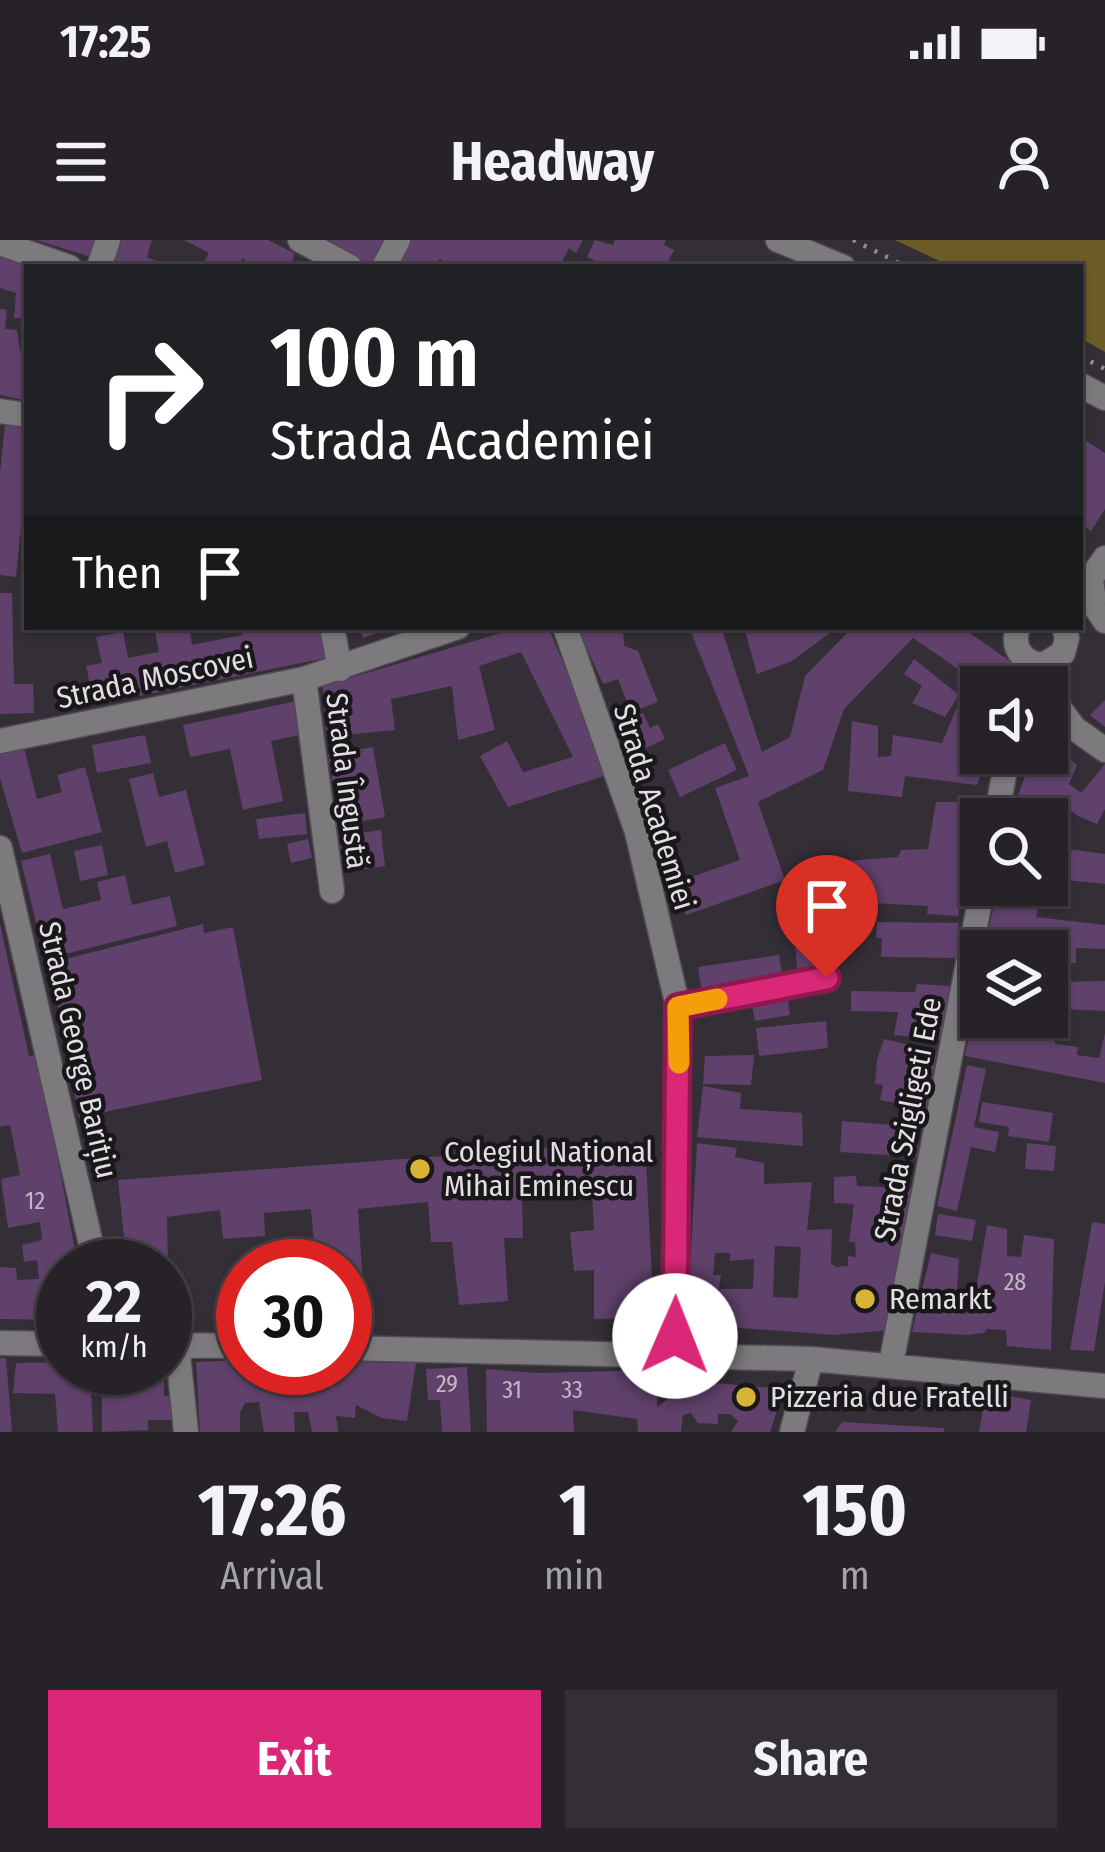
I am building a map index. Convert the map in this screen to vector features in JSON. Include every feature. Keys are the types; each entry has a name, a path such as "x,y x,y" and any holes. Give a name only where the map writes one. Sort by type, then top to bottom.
{"street":[{"path":"778,240 836,264"},
{"path":"0,243 60,264"},
{"path":"302,250 342,264"},
{"path":"1105,558 1085,587 1105,623"},
{"path":"333,630 340,669"},
{"name":"Strada Moscovei","path":"0,741 304,679 450,630"},
{"name":"Strada Academiei","path":"566,630 637,832 678,1007 675,1355"},
{"path":"1064,630 1063,653 1028,656 1074,728 1105,750"},
{"name":"Strada Îngustă","path":"304,679 332,891"},
{"name":"Strada George Barițiu","path":"0,848 90,1239"},
{"name":"Strada Szigligeti Ede","path":"891,1364 979,906"},
{"path":"678,1007 827,978"},
{"path":"0,1343 36,1344"},
{"path":"372,1349 811,1359 1105,1386"},
{"path":"792,1432 811,1359"},
{"path":"180,1395 186,1432"}],"path":[{"path":"853,240 901,264"}],"shaded area":[{"path":"895,240 1105,240 1105,352 1083,340 1083,264 946,264"}],"building":[{"path":"36,240 102,240 97,259"},
{"path":"117,240 152,240 147,257 163,264 107,264"},
{"path":"184,240 268,240 294,253 292,264 251,264 242,258 239,264 203,264 209,253"},
{"path":"327,240 390,240 376,264"},
{"path":"407,240 583,240 576,253 569,248 561,264 446,264 440,259 435,264 395,264"},
{"path":"595,240 613,245 615,240 666,240 664,245 674,250 667,264 602,264 587,257"},
{"path":"0,251 41,264 24,264 24,334 22,318 14,318 16,293 0,288"},
{"path":"0,309 7,310 5,329 17,330 20,350 24,351 24,400 0,395"},
{"path":"5,424 24,426 24,497 16,577 0,575"},
{"path":"1083,439 1105,453 1105,509 1091,531 1083,526"},
{"path":"0,593 12,593 14,684 33,684 34,713 0,714"},
{"path":"155,630 190,630 192,645 242,635 241,630 326,630 331,657 94,705 86,666 102,663 96,637 123,632 128,658 159,652"},
{"path":"360,630 387,630 363,638"},
{"path":"511,630 549,630 610,774 508,807 480,756 507,741 523,772 573,757 521,652 479,666 495,730 458,740 452,686 391,699 395,730 326,737 323,686"},
{"path":"578,630 623,630 624,646 638,651 658,702 631,712 618,679 603,684"},
{"path":"690,630 722,630 762,752 790,737 805,676 850,630 965,630 1017,666 960,666 960,670 913,638 844,709 823,770 758,802 785,880 686,915 674,883 740,860 715,788 749,776"},
{"path":"745,630 834,630 792,661 757,674"},
{"path":"914,659 959,695 945,717 912,703 922,686 904,674"},
{"path":"960,696 960,774 981,774 977,785 905,776 902,797 848,791 852,721 878,726 878,757 891,756 893,735 942,743"},
{"path":"1105,700 1105,727 1090,715"},
{"path":"297,701 304,734 271,741 283,801 243,810 230,749 190,757 183,725"},
{"path":"643,713 650,728 658,724 665,739 631,755 617,724"},
{"path":"145,735 151,763 97,773 92,745"},
{"path":"725,743 737,770 680,797 668,770"},
{"path":"373,747 385,817 340,825 328,754"},
{"path":"24,748 37,799 62,792 57,775 85,767 102,832 22,853 0,778 0,754"},
{"path":"1068,758 1077,765 1069,784 1081,793 1105,764 1105,809 1097,824 1068,808 1068,798 1017,798 1026,774 1068,774"},
{"path":"153,773 159,797 186,790 205,865 175,873 167,841 146,847 129,779"},
{"path":"936,802 960,802 958,916 927,914 928,906 873,903 868,882 846,884 846,861 928,849"},
{"path":"305,813 307,834 259,839 256,819"},
{"path":"381,830 385,866 344,872 339,836"},
{"path":"308,839 312,858 291,863 287,844"},
{"path":"102,845 108,875 80,881 74,851"},
{"path":"1068,849 1105,854 1105,884 1068,880"},
{"path":"50,854 63,909 101,900 97,882 125,875 132,905 170,896 177,926 45,959 21,861"},
{"path":"994,906 1038,906 1036,917 1105,925 1105,949 1076,948 1076,963 1068,963 1068,930 988,930"},
{"path":"877,922 958,923 957,958 881,957"},
{"path":"0,924 29,1056 38,1054 73,1239 42,1239 40,1222 8,1228 1,1179 20,1175 10,1125 0,1127"},
{"path":"203,924 204,933 233,927 262,1080 79,1117 50,963"},
{"path":"838,925 841,964 797,968 794,928"},
{"path":"779,955 783,980 702,992 698,967"},
{"path":"1105,981 1105,1011 1068,1009 1068,982"},
{"path":"917,984 952,986 943,1040 894,1035 898,1012 851,1011 851,991 915,992"},
{"path":"787,994 790,1015 755,1021 751,1000"},
{"path":"826,1021 828,1048 759,1056 756,1028"},
{"path":"1105,1033 1105,1083 965,1056 969,1038 1046,1038 1078,1047 1077,1055 1099,1058"},
{"path":"884,1039 937,1051 927,1109 880,1100 883,1085 875,1084"},
{"path":"754,1055 751,1085 703,1084 705,1056"},
{"path":"967,1065 986,1069 974,1127 999,1132 995,1152 971,1147 957,1211 937,1206"},
{"path":"703,1086 741,1093 740,1109 802,1113 803,1146 697,1137"},
{"path":"982,1102 1053,1113 1049,1142 1008,1136 1009,1127 979,1122"},
{"path":"842,1121 920,1127 917,1157 840,1152"},
{"path":"645,1141 654,1318 594,1319 594,1270 574,1271 570,1232 594,1230 592,1192 522,1195 523,1238 504,1238 508,1301 459,1305 452,1242 431,1242 428,1202 358,1209 360,1239 314,1239 311,1209 264,1213 265,1236 223,1239 220,1210 167,1217 167,1239 124,1239 118,1180"},
{"path":"697,1143 737,1148 735,1157 764,1163 764,1184 812,1182 807,1230 832,1229 831,1264 837,1267 848,1266 848,1256 856,1257 855,1242 849,1242 854,1204 834,1203 834,1177 856,1176 857,1186 912,1188 892,1330 834,1335 687,1324","holes":["775,1246 801,1247 798,1298 773,1297","715,1253 730,1253 730,1261 754,1259 753,1289 719,1289 721,1275 713,1275"]},
{"path":"1027,1143 1056,1146 1054,1171 1025,1169"},
{"path":"938,1214 976,1220 972,1241 935,1235"},
{"path":"1092,1222 1105,1224 1105,1282 1094,1351 1070,1350"},
{"path":"987,1225 1007,1229 1007,1256 1021,1257 1024,1235 1054,1239 1051,1350 1007,1346 1006,1330 967,1335 912,1332 931,1253 959,1259 956,1303 973,1307"},
{"path":"36,1242 36,1260 24,1262 22,1245"},
{"path":"0,1267 16,1268 17,1280 36,1279 36,1320 0,1319"},
{"path":"0,1358 6,1358 12,1432 0,1432"},
{"path":"216,1361 216,1395 372,1395 372,1362 416,1363 407,1421 382,1418 356,1405 355,1418 336,1416 338,1432 312,1432 308,1412 294,1412 295,1432 264,1432 259,1402 245,1403 240,1432 200,1432 196,1362"},
{"path":"16,1363 36,1363 36,1394 13,1393"},
{"path":"467,1367 471,1432 442,1432 440,1400 428,1400 426,1369"},
{"path":"486,1369 539,1373 657,1370 657,1407 668,1399 669,1379 784,1389 770,1432 731,1432 738,1421 730,1414 718,1414 718,1424 698,1423 691,1413 683,1415 681,1432 638,1432 637,1419 573,1410 574,1432 487,1432"},
{"path":"986,1392 1031,1400 1026,1432 979,1432"},
{"path":"55,1395 91,1395 93,1432 58,1432"},
{"path":"102,1395 174,1396 174,1420 148,1420 148,1430 102,1432"},
{"path":"842,1422 944,1428 944,1432 835,1432"}],"slow traffic":[{"path":"679,1063 678,1007 717,999"}],"place":[{"name":"Colegiul Național Mihai Eminescu","path":"420,1169"},
{"name":"Remarkt","path":"865,1299"},
{"name":"Pizzeria due Fratelli","path":"746,1397"}],"route":[{"path":"675,1336 678,1007 827,978"}]}
